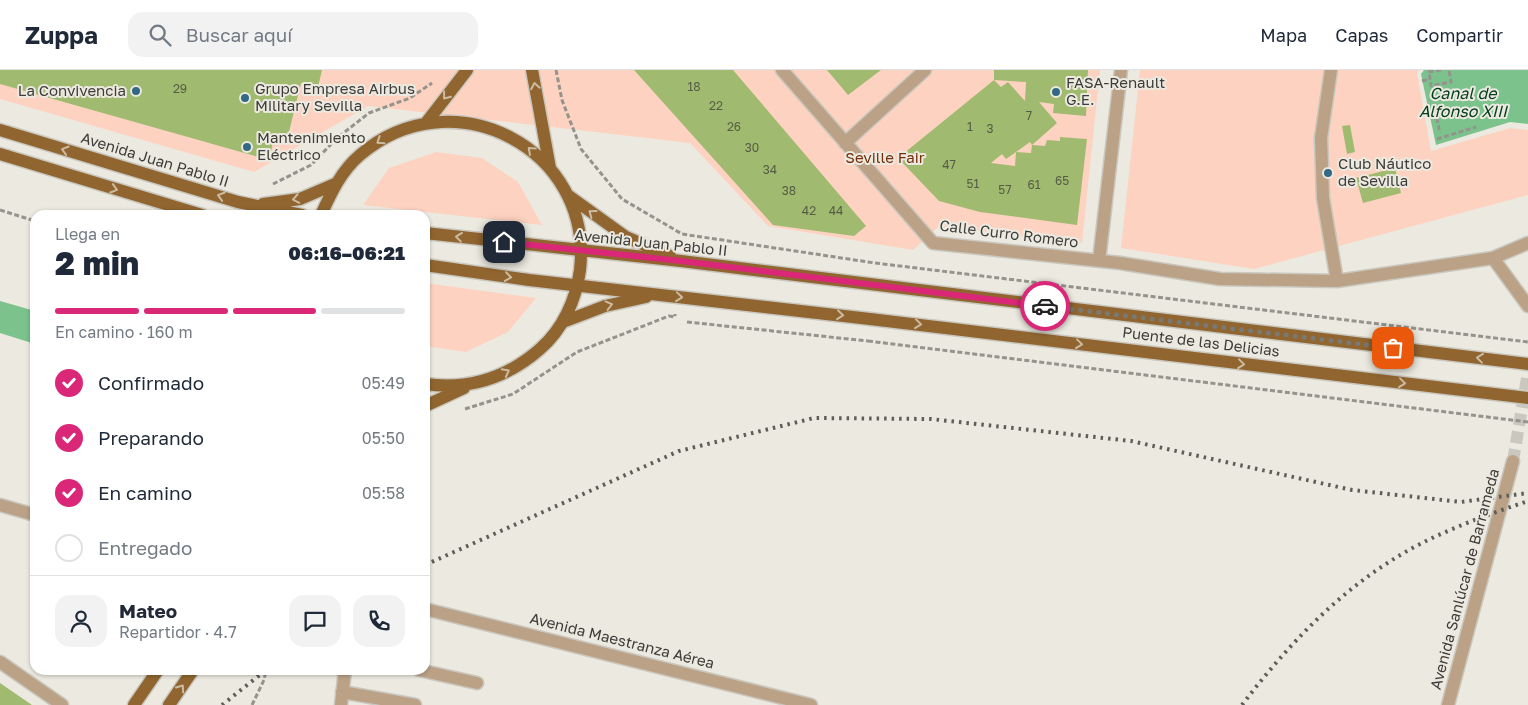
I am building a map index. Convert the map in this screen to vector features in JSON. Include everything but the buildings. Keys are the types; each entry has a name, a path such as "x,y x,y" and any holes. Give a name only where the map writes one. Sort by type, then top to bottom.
{"main road":[{"path":"426,123 467,70"},
{"path":"532,70 550,168"},
{"path":"324,210 335,184 359,155 390,134 426,123 460,121 494,129 525,145 550,168 568,196 578,223 582,252 578,285 563,322 546,344 525,362 500,376 473,384 430,404"},
{"name":"Avenida Juan Pablo II","path":"0,130 254,205 278,210"},
{"path":"0,154 185,210"},
{"path":"254,205 300,199 335,184"},
{"path":"568,196 626,237 681,261"},
{"name":"Avenida Juan Pablo II","path":"430,234 582,252 681,261 873,285"},
{"path":"430,266 658,295"},
{"name":"Puente de las Delicias","path":"873,285 1528,364"},
{"path":"563,322 605,306 658,295"},
{"name":"Puente de las Delicias","path":"658,295 870,318 1528,398"},
{"path":"430,384 449,386 473,384"},
{"path":"134,705 155,675"},
{"path":"168,705 189,675"}],"street":[{"name":"Calle Curro Romero","path":"782,70 933,243 1099,261 1220,279 1338,281 1493,258 1528,243"},
{"path":"845,143 925,70"},
{"path":"1099,261 1121,70"},
{"path":"1331,70 1321,138 1322,172 1323,198 1338,281"},
{"path":"1493,258 1528,306"},
{"name":"Avenida Sanlúcar de Barrameda","path":"1448,705 1513,461"},
{"path":"0,505 30,513"},
{"name":"Avenida Maestranza Aérea","path":"430,610 807,704"},
{"path":"0,662 62,705"},
{"path":"430,672 477,683"},
{"path":"341,705 344,675"},
{"path":"342,692 415,705"}],"path":[{"path":"556,70 562,100 581,149 622,199 682,234 875,262 1528,342"},
{"path":"1441,70 1429,72 1432,86 1451,82 1449,70"},
{"path":"1422,81 1430,79"},
{"path":"268,187 311,165 338,138 370,113 410,98 434,82"},
{"path":"1432,96 1440,133"},
{"path":"1437,139 1476,127"},
{"path":"0,210 30,219"},
{"path":"682,234 683,243"},
{"path":"460,410 513,394 577,352 669,316 675,317"},
{"path":"686,322 868,341 1528,422"},
{"path":"252,705 262,686 265,675"}],"green space":[{"name":"Seville Fair","path":"0,70 1100,70 1082,243 939,226 913,250 768,226 690,143 368,106 254,172 0,99"},
{"name":"Club Náutico de Sevilla","path":"1140,70 1419,70 1417,73 1431,151 1510,128 1528,130 1528,195 1254,269 1121,248"},
{"path":"436,152 482,158 518,182 542,225 430,212 430,210 408,210 363,205 389,168"},
{"path":"430,284 536,298 508,332 466,352 430,347"}],"water":[{"name":"Canal de Alfonso XIII","path":"1424,70 1528,70 1528,124 1510,122 1436,145 1421,74"},
{"path":"0,301 30,310 30,342 0,333"}],"tunnel":[{"path":"1513,461 1528,372"}],"railway":[{"path":"430,563 679,451 814,418 931,419 1131,441 1352,490 1461,502 1528,493"},
{"path":"1242,705 1274,665 1309,627 1347,592 1389,562 1421,543 1439,535 1474,520 1528,501"},
{"path":"222,705 260,675"}],"way so far":[{"path":"1045,306 1393,348"}],"place":[{"name":"La Convivencia","path":"136,91"},
{"name":"FASA-Renault G.E.","path":"1056,92"},
{"name":"Grupo Empresa Airbus Military Sevilla","path":"245,98"},
{"name":"Mantenimiento Eléctrico","path":"247,147"},
{"name":"Club Náutico de Sevilla","path":"1328,173"}],"route":[{"path":"504,242 582,252 681,261 1045,306"}]}
